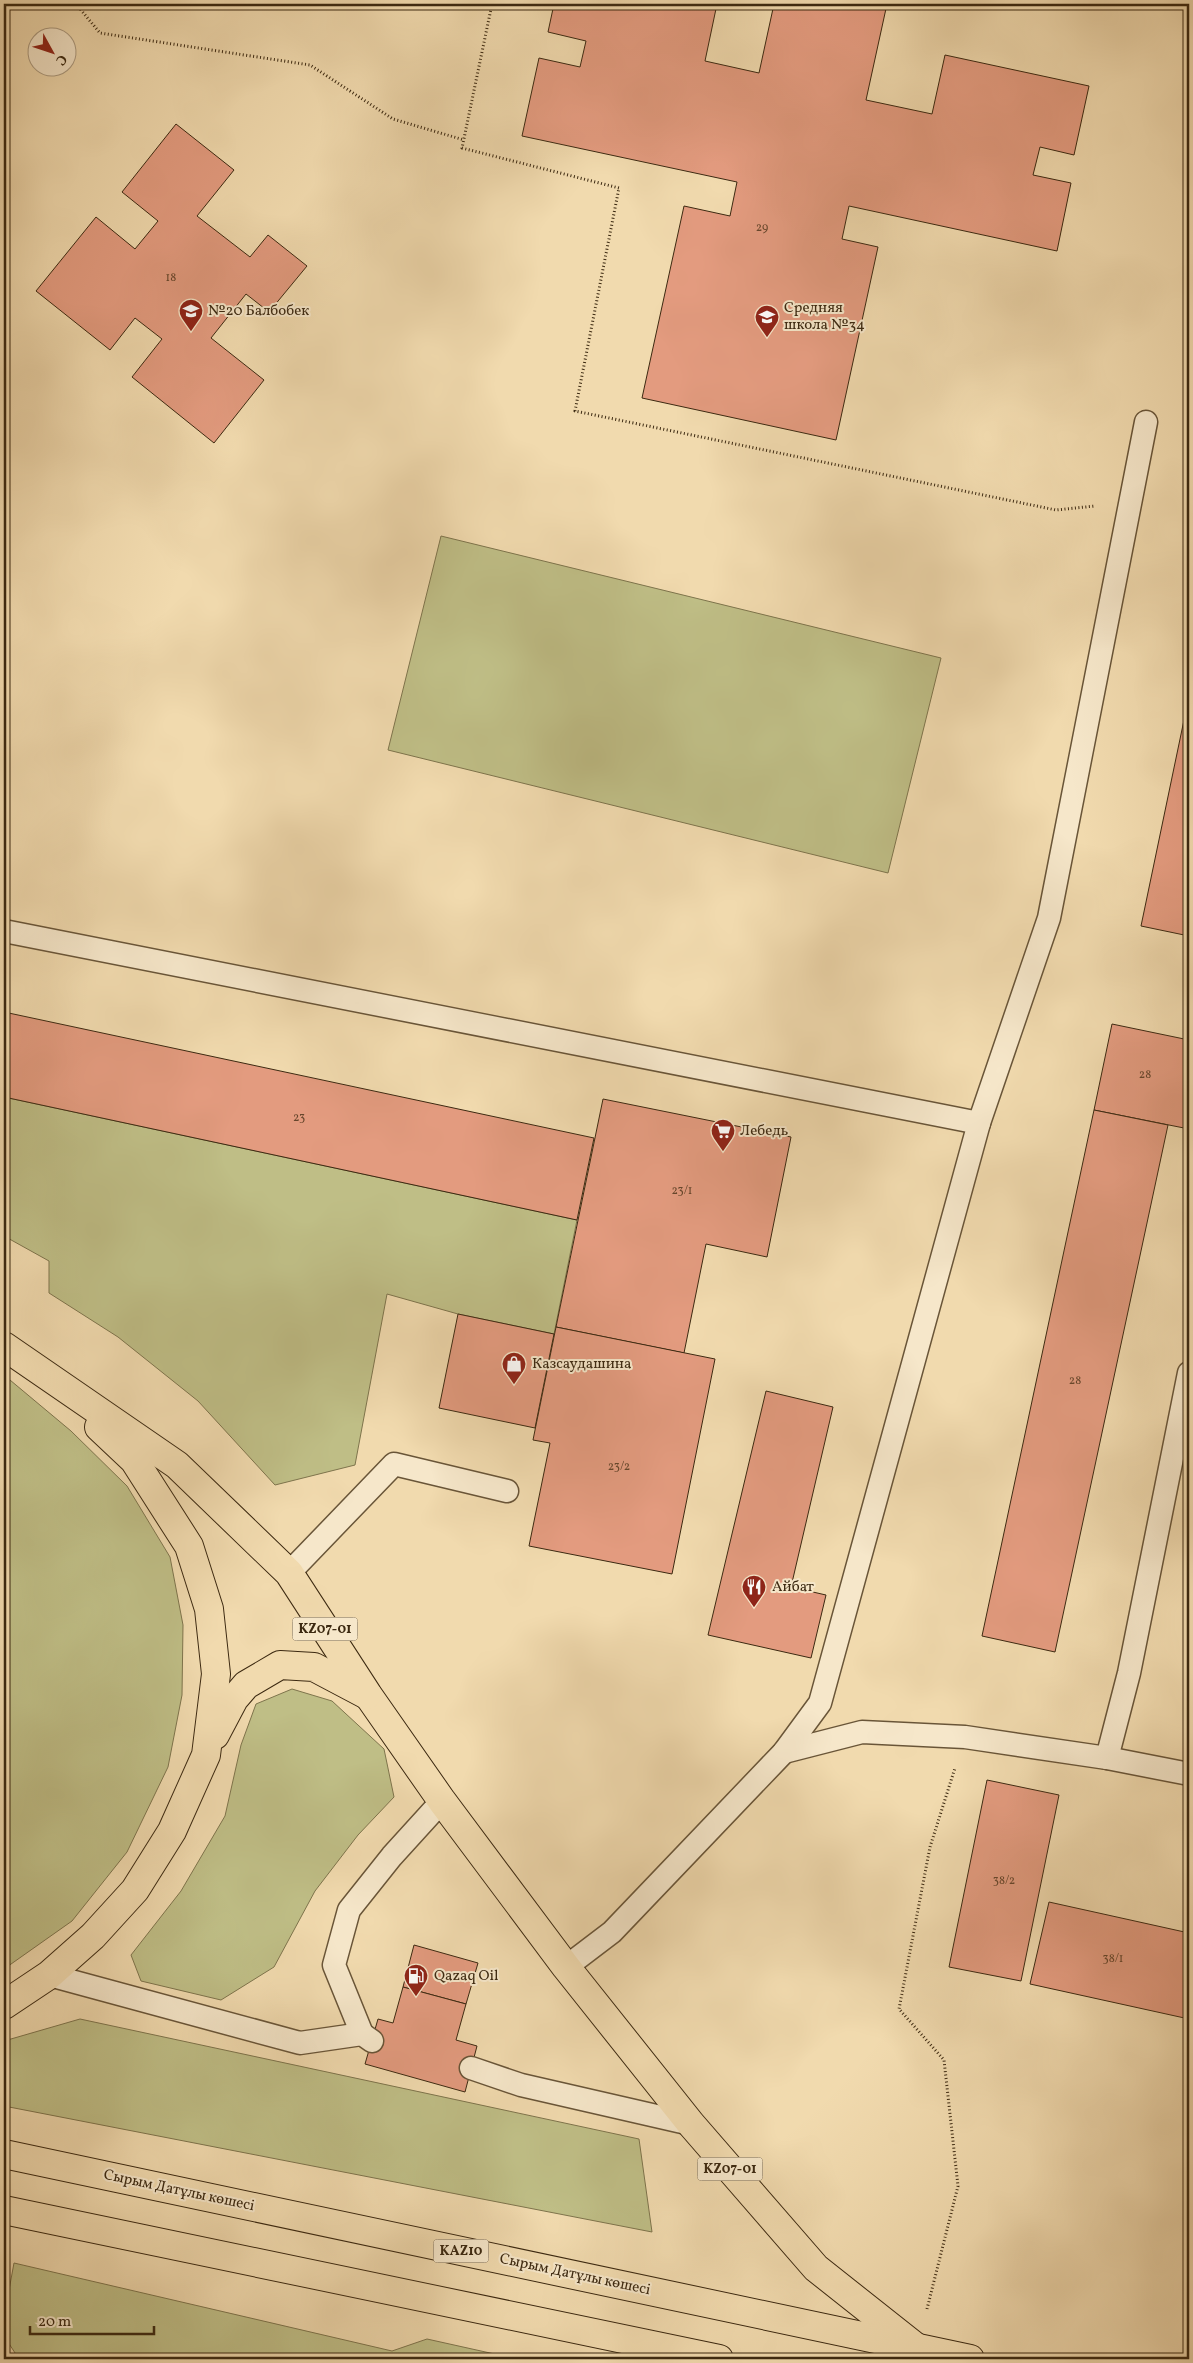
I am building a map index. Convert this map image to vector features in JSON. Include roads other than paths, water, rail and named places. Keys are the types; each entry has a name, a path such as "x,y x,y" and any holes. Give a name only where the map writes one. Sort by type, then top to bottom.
{"main road":[{"name":"KZ07-01","path":"11,1350 177,1465 289,1573 368,1695 442,1801 566,1967 691,2124 816,2268 918,2348"},
{"name":"KZ07-01","path":"4,2005 49,1975 93,1936 135,1890 172,1832 206,1755 216,1674 210,1609 188,1546 134,1460 11,1350"},
{"path":"206,1755 222,1719 234,1699 246,1685 280,1665 314,1667 368,1695"},
{"name":"Сырым Датұлы көшесі","path":"4,2154 970,2359"},
{"path":"4,2210 719,2359"}],"lane":[{"path":"566,1967 612,1932 784,1752 820,1704 979,1123 1049,918 1146,422"},
{"path":"4,931 979,1123"},
{"path":"1106,1758 1129,1673 1189,1372"},
{"path":"289,1573 394,1464 507,1491"},
{"path":"784,1752 862,1732 965,1737 1106,1758 1189,1774"},
{"path":"49,1975 300,2043 367,2038 334,1965 349,1910 392,1856 442,1801"},
{"path":"471,2068 521,2085 691,2124"}],"place":[{"name":"№20 Балбобек","path":"191,332"},
{"name":"Средняя школа №34","path":"767,338"},
{"name":"Лебедь","path":"723,1152"},
{"name":"Казсаудашина","path":"514,1385"},
{"name":"Айбат","path":"754,1608"},
{"name":"Qazaq Oil","path":"416,1997"}]}
